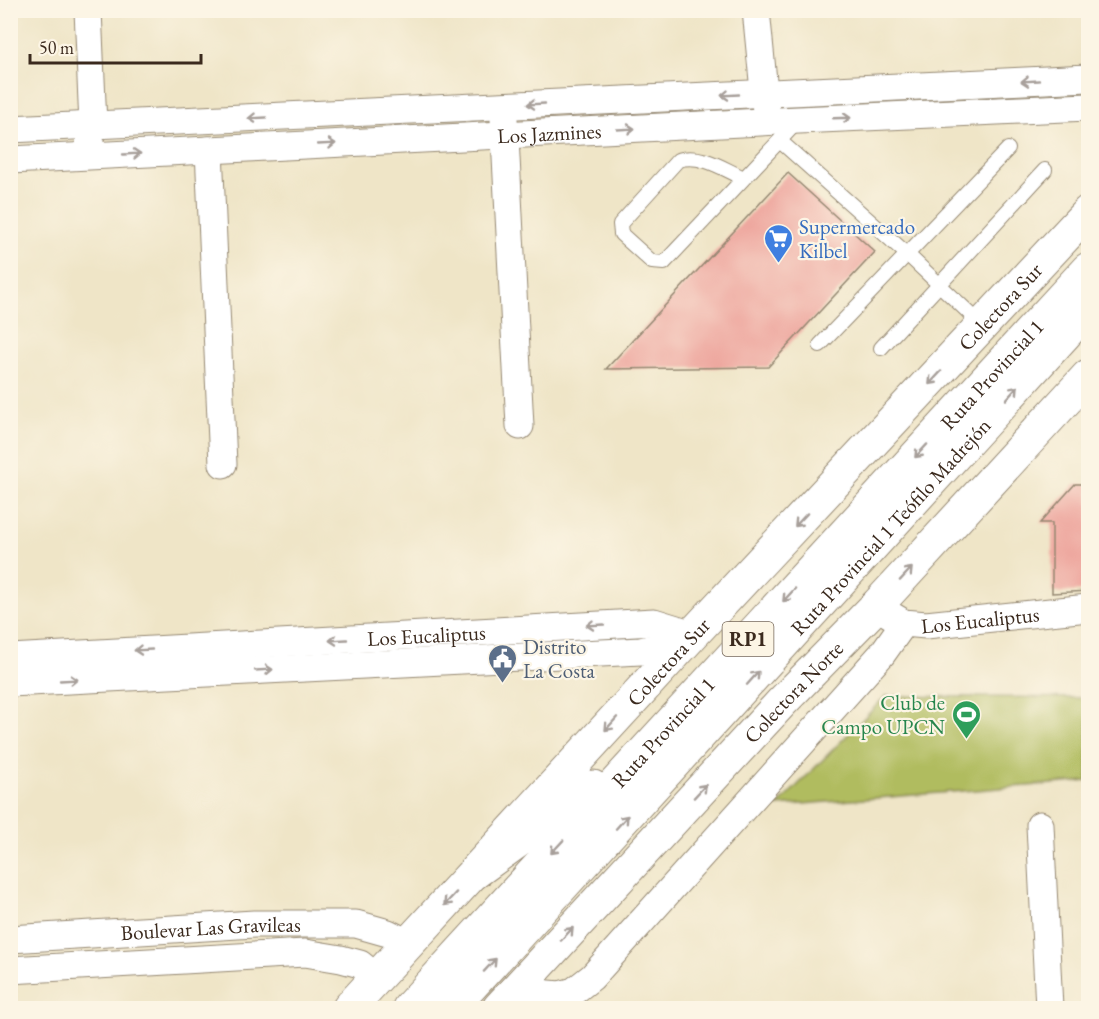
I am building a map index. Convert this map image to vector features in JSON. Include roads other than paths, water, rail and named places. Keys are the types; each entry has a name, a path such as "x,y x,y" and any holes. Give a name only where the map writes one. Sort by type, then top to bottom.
{"main road":[{"name":"Colectora Sur","path":"349,1008 693,634 1089,212"},
{"name":"Ruta Provincial 1","path":"409,1008 1089,269"},
{"name":"Ruta Provincial 1 Teófilo Madrejón","path":"451,1008 1089,309"},
{"name":"Colectora Norte","path":"506,1000 782,702 891,613 1089,376"},
{"path":"474,873 650,746"}],"street":[{"path":"87,156 93,126 88,10"},
{"path":"756,10 763,93 773,131"},
{"name":"Los Jazmines","path":"10,129 1089,78"},
{"path":"503,106 520,426"},
{"name":"Los Jazmines","path":"10,160 505,136 773,131 800,120 1089,107"},
{"path":"209,150 223,464"},
{"name":"Los Eucaliptus","path":"891,613 926,625 1089,608"},
{"path":"506,1000 560,995 574,991 592,977 882,654 891,613"},
{"name":"Los Eucaliptus","path":"10,658 654,622 693,634"},
{"name":"Los Eucaliptus","path":"10,683 640,651 693,634"},
{"path":"1040,825 1049,1008"},
{"path":"268,956 274,924"},
{"name":"Boulevar Las Gravileas","path":"10,939 274,924 356,924 388,933 408,943"},
{"name":"Boulevar Las Gravileas","path":"10,970 305,954 341,958 360,964 376,977"}],"lane":[{"path":"744,178 702,159 690,156 678,159 620,224 621,234 652,262 664,263 744,178 773,131 983,326"},
{"path":"820,345 1008,148"},
{"path":"881,348 1045,170"}],"place":[{"name":"Supermercado Kilbel","path":"778,264"},
{"name":"Distrito La Costa","path":"502,684"},
{"name":"Club de Campo UPCN","path":"966,740"}]}
